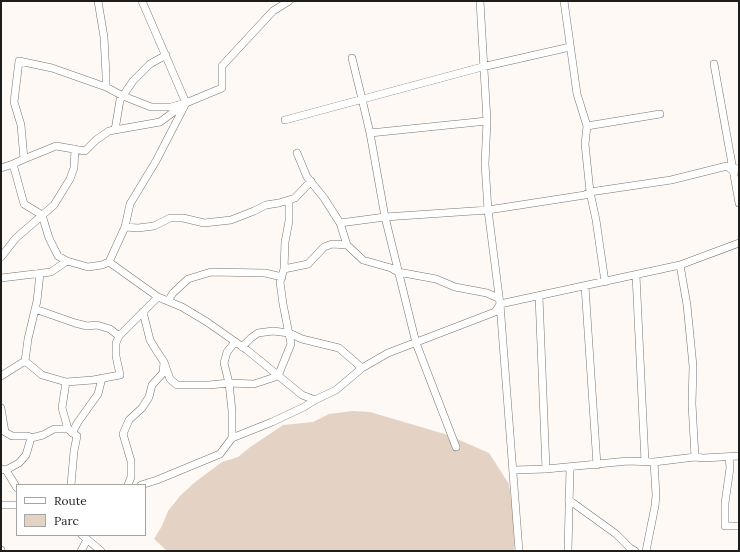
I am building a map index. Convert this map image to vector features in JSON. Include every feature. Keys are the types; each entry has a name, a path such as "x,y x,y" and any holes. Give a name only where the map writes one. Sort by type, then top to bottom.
{"street":[{"path":"98,1 104,37 106,87"},
{"path":"13,164 24,204 42,215 49,238 58,256 67,261 88,267 102,265 109,262 125,227 130,204 156,161 186,103 142,1"},
{"path":"24,159 21,125 14,102 19,61 52,68 106,87 123,96 151,107 171,107 186,103 222,88 222,66 273,11 289,1"},
{"path":"480,1 487,121 485,164 488,210 499,301 514,470 514,498 519,551"},
{"path":"564,1 577,94 587,126 585,144 590,192 596,220 605,282"},
{"path":"285,120 483,66 570,48"},
{"path":"115,130 120,100 138,75 150,64 166,55"},
{"path":"352,58 370,133 385,217 416,343 456,447"},
{"path":"714,64 736,169 739,203"},
{"path":"1,168 56,146 85,151 109,131 160,122 186,103"},
{"path":"587,126 660,114"},
{"path":"370,133 487,121"},
{"path":"1,257 16,238 54,205 70,179 74,168 75,149"},
{"path":"297,153 307,177 324,198 340,224 347,245 363,260 391,268 398,272 436,279 455,287 488,293 499,301 539,296 680,265 739,243"},
{"path":"340,224 385,217 488,210 585,196 590,192 671,180 728,166 736,169"},
{"path":"125,227 138,228 154,226 170,218 183,218 204,223 231,220 266,205 295,198 311,181"},
{"path":"143,312 150,340 164,362 170,379 177,385 209,386 229,383 254,384 278,376 291,344 282,304 280,282 284,269 285,242 289,221 289,200"},
{"path":"284,269 308,264 324,247 332,244 347,245"},
{"path":"1,278 51,272 67,261"},
{"path":"109,262 158,297 182,307 235,342 302,395 315,400"},
{"path":"680,265 687,305 693,366 692,404 696,457"},
{"path":"168,301 173,293 188,279 211,272 265,273 282,277"},
{"path":"25,361 28,339 38,301 40,273"},
{"path":"636,275 645,462"},
{"path":"585,286 597,465"},
{"path":"539,296 546,469"},
{"path":"25,361 42,375 66,382 120,375 116,356 116,343 118,336 158,297"},
{"path":"144,484 158,480 220,454 232,438 272,422 336,390 362,368 388,352 416,343 495,312 499,301"},
{"path":"35,309 75,323 110,329 118,336"},
{"path":"242,347 258,333 273,331 289,333 302,339 339,348 362,368"},
{"path":"232,438 232,411 229,383 224,363 227,352 235,342"},
{"path":"1,376 25,361"},
{"path":"128,484 131,477 131,461 123,434 129,420 142,408 149,397 152,385 163,373 164,362"},
{"path":"70,431 98,394 102,378"},
{"path":"66,382 62,408 70,431"},
{"path":"1,408 5,432 12,436 28,436 31,438 43,435 54,429 70,431 77,436 71,484"},
{"path":"16,487 4,470 19,463 26,455 31,438"},
{"path":"514,470 597,465 628,461 654,462 696,457 739,456"},
{"path":"730,457 725,503 725,526 739,526"},
{"path":"646,551 656,495 654,462"},
{"path":"568,551 570,467"},
{"path":"569,500 616,534 635,551"},
{"path":"1,505 16,505"},
{"path":"81,551 85,538 101,551"}],"green space":[{"path":"353,411 370,412 448,435 489,453 509,484 515,530 514,551 167,551 154,539 162,526 168,511 180,496 194,483 222,462 238,457 283,425 313,422 329,414"}]}
